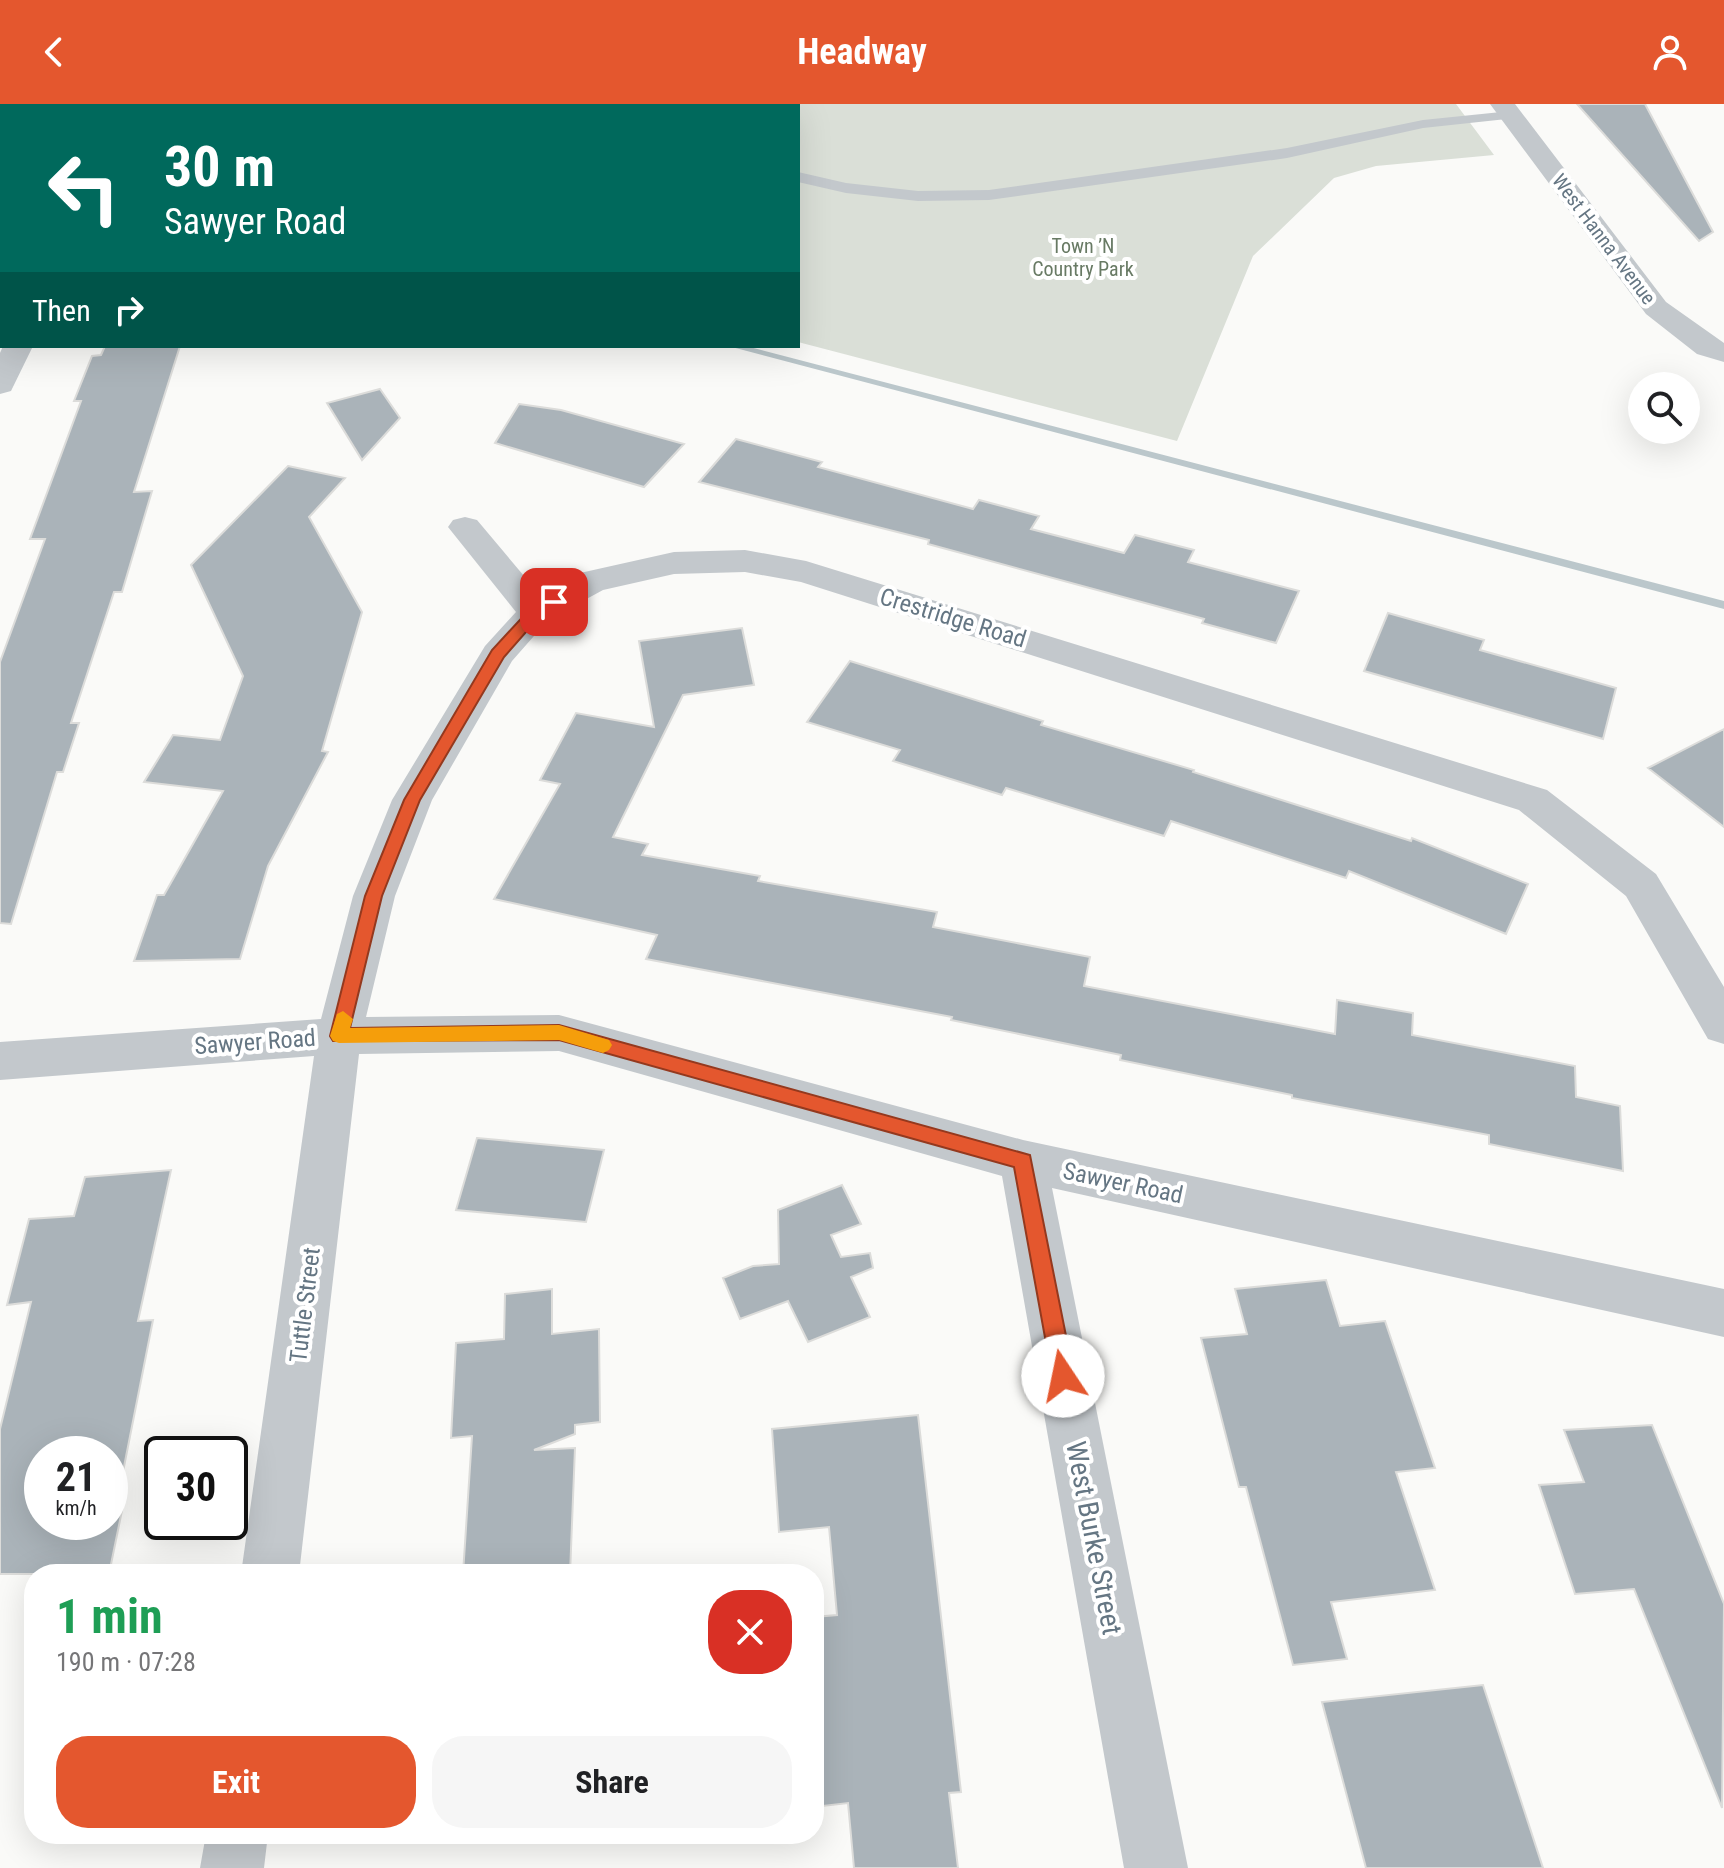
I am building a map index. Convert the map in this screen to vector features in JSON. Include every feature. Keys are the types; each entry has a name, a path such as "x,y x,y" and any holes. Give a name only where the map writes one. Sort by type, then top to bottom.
{"street":[{"name":"West Hanna Avenue","path":"1506,110 1656,308 1708,348 1724,353"},
{"path":"0,385 17,348"},
{"path":"465,527 535,612"},
{"name":"Crestridge Road","path":"339,1036 374,896 412,800 498,654 535,612 592,581 674,563 745,561 806,572 1533,800 1641,885 1724,1026"},
{"name":"Sawyer Road","path":"0,1061 339,1036 559,1033 1023,1161 1724,1313"},
{"name":"Tuttle Street","path":"271,1564 339,1036"},
{"name":"West Burke Street","path":"1023,1161 1156,1868"},
{"path":"232,1868 236,1844"}],"lane":[{"path":"800,177 846,188 918,196 989,195 1287,153 1419,119 1506,110"}],"green space":[{"name":"Town ’N Country Park","path":"800,104 1456,104 1494,155 1376,166 1334,178 1253,256 1177,441 800,343"}],"building":[{"path":"1577,104 1645,104 1713,232 1699,241"},
{"path":"104,348 179,348 134,492 152,491 122,592 114,592 71,723 79,723 63,772 57,772 11,924 0,923 0,662 45,539 30,539 81,401 74,401 92,356 101,355"},
{"path":"380,389 400,418 362,460 327,403"},
{"path":"519,404 561,410 684,444 644,487 495,443"},
{"path":"736,439 822,462 818,467 973,509 979,500 1039,516 1031,529 1124,553 1135,535 1194,550 1188,562 1299,591 1276,643 1202,623 1204,619 928,544 929,540 699,482"},
{"path":"288,466 345,478 309,517 362,612 322,751 328,752 268,866 240,959 134,961 157,895 164,895 223,791 144,782 173,735 220,740 243,676 191,565"},
{"path":"1388,613 1484,640 1480,650 1616,688 1603,739 1364,671"},
{"path":"742,628 754,685 683,695 613,837 648,844 642,855 760,876 758,881 937,912 933,927 1090,957 1084,986 1335,1034 1337,1000 1413,1013 1412,1035 1575,1066 1576,1097 1620,1106 1623,1171 1489,1144 1489,1135 1292,1098 1292,1095 1120,1060 1121,1055 951,1020 952,1017 646,959 657,935 494,899 560,784 540,780 576,713 654,727 639,641"},
{"path":"850,661 1043,721 1041,725 1194,770 1411,841 1412,838 1528,884 1506,934 1349,871 1346,878 1171,821 1164,836 1006,788 1002,795 893,761 900,750 807,722"},
{"path":"1724,729 1724,827 1648,768"},
{"path":"477,1138 604,1150 586,1222 456,1210"},
{"path":"171,1170 138,1321 153,1320 128,1446 128,1436 24,1436 24,1540 116,1540 111,1564 24,1564 24,1574 0,1574 0,1429 31,1302 7,1305 29,1219 74,1216 85,1177"},
{"path":"842,1185 861,1224 831,1235 841,1257 870,1253 873,1268 851,1277 870,1317 808,1342 788,1301 740,1319 723,1278 753,1266 779,1264 778,1210"},
{"path":"1326,1280 1340,1326 1385,1321 1435,1468 1396,1472 1435,1590 1331,1602 1347,1659 1293,1665 1246,1487 1239,1487 1201,1338 1247,1334 1235,1289"},
{"path":"552,1289 552,1334 599,1329 600,1422 575,1425 575,1434 534,1450 575,1448 570,1564 464,1564 472,1436 451,1438 456,1343 504,1339 505,1294"},
{"path":"918,1415 961,1792 949,1793 958,1868 854,1868 848,1803 824,1806 824,1616 837,1615 829,1527 779,1532 772,1429"},
{"path":"1652,1425 1724,1604 1722,1808 1634,1589 1575,1594 1539,1485 1584,1482 1564,1430"},
{"path":"1483,1685 1543,1868 1366,1868 1322,1702"}],"waterway":[{"path":"741,348 1724,605"}],"slow traffic":[{"path":"343,1019 339,1036 559,1033 603,1045"}],"route":[{"path":"554,602 535,612 498,654 412,800 374,896 339,1036 559,1033 1023,1161 1063,1376"}]}
